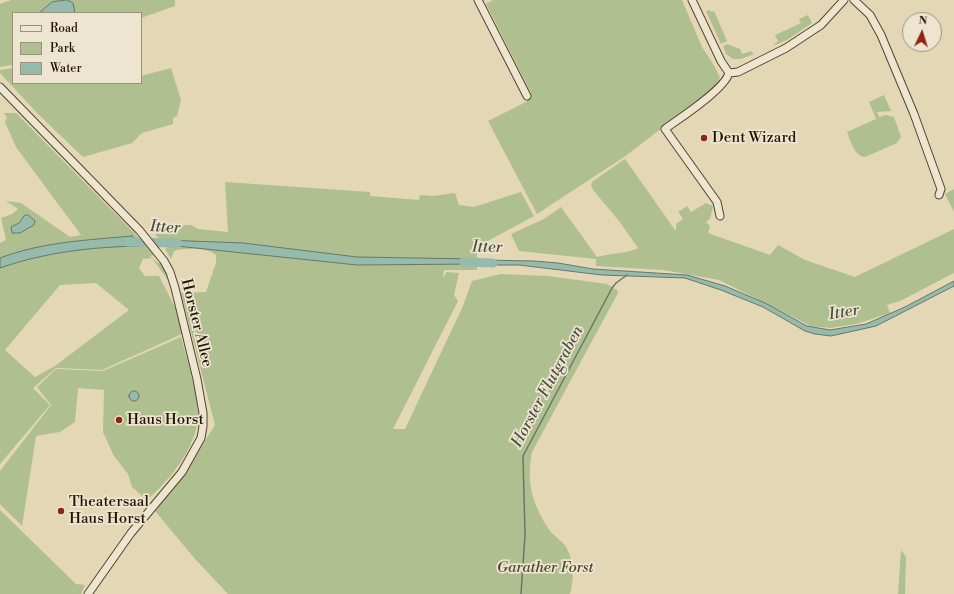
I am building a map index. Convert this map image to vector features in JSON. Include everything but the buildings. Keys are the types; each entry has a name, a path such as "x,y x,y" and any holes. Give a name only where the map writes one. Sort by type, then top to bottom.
{"street":[{"path":"478,0 527,96"},
{"path":"692,0 720,61 729,73 728,79 719,88 665,129 717,202 720,216"},
{"path":"729,73 738,72 786,48 821,25 844,0"},
{"path":"854,0 870,15 881,35 923,141 940,189 939,195"},
{"name":"Horster Allee","path":"0,87 143,234 153,246 170,272 197,379 203,413 203,426 197,448 182,472 139,523 88,594"}],"green space":[{"path":"11,0 175,0 175,6 142,18 142,12 12,12 12,65 0,67 0,4"},
{"path":"493,0 682,0 702,47 720,78 712,90 624,157 537,214 488,121 526,102 531,93 486,4"},
{"path":"710,10 711,12 714,11 727,41 721,44 706,11"},
{"path":"808,15 812,23 787,40 772,46 778,41 775,35 801,23 799,19"},
{"path":"727,44 740,49 742,54 751,51 754,54 741,59 733,59 726,54 723,46"},
{"path":"12,68 12,84 142,84 142,76 171,68 181,100 177,116 173,118 173,124 142,133 132,143 83,157 38,114 0,73 0,70"},
{"path":"884,95 891,111 877,112 879,117 886,115 894,117 901,137 897,143 865,157 861,156 853,148 847,132 876,119 869,102"},
{"path":"4,113 16,113 156,255 150,256 158,263 163,263 170,283 152,258 143,259 139,268 145,276 159,276 177,311 182,334 102,370 56,368 33,388 50,405 0,464 0,243 6,240 1,218 12,214 18,209 6,201 21,203 70,237 81,235 16,147 5,122 7,118","holes":["96,283 129,310 55,366 35,377 5,350 60,285"]},
{"path":"625,159 675,230 676,224 683,219 678,212 687,206 691,212 706,203 713,206 710,219 706,222 710,226 708,233 770,255 778,245 805,260 855,277 954,229 954,273 900,301 887,305 890,313 856,324 830,328 811,326 719,280 663,270 596,266 596,259 519,251 511,234 544,219 561,207 597,257 638,248 619,221 593,190 591,184 593,181"},
{"name":"Garather Forst","path":"225,182 370,192 370,196 419,200 420,195 433,196 455,193 459,205 474,207 521,192 534,216 486,242 474,244 477,248 477,270 444,270 443,278 447,272 459,273 454,295 458,301 393,429 405,429 463,306 472,281 501,274 548,276 607,284 617,290 618,293 532,452 530,483 533,498 550,531 566,546 571,560 573,577 570,594 228,594 196,560 155,511 184,474 215,425 181,293 206,292 216,263 216,255 202,249 184,249 174,251 171,259 165,249 167,248 155,234 176,234 184,225 191,225 198,229 228,232"},
{"path":"954,189 954,212 945,194"},
{"path":"181,337 195,389 198,418 196,430 187,452 164,483 147,500 132,487 128,474 114,456 103,432 104,390 78,388 75,422 60,432 36,436 22,526 0,504 0,471 51,405 37,387 56,369 103,371"},
{"path":"0,510 76,584 85,585 81,594 0,594"},
{"path":"901,550 906,557 905,594 898,594"}],"water":[{"path":"67,0 73,3 75,12 40,12 52,2"},
{"path":"28,215 35,221 34,225 20,233 12,233 11,227 19,223 24,216"},
{"path":"132,236 140,246 69,251 35,258 0,268 0,258 32,248 65,242"},
{"path":"163,240 243,243 357,257 475,259 475,264 357,265 167,245"},
{"path":"481,260 534,261 558,263 593,269 687,275 725,286 765,303 807,326 830,330 866,324 905,307 954,281 954,286 876,326 831,336 805,331 763,307 721,290 685,278 602,275 519,265 481,265"},
{"path":"132,391 136,391 139,396 136,401 132,401 129,398 129,394"}],"waterway":[{"name":"Itter","path":"126,242 178,243"},
{"name":"Itter","path":"463,262 493,263"},
{"name":"Horster Flutgraben","path":"521,594 525,535 523,456 612,288 627,275"}],"place":[{"name":"Dent Wizard","path":"704,138"},
{"name":"Haus Horst","path":"119,420"},
{"name":"Theatersaal Haus Horst","path":"61,511"}]}
